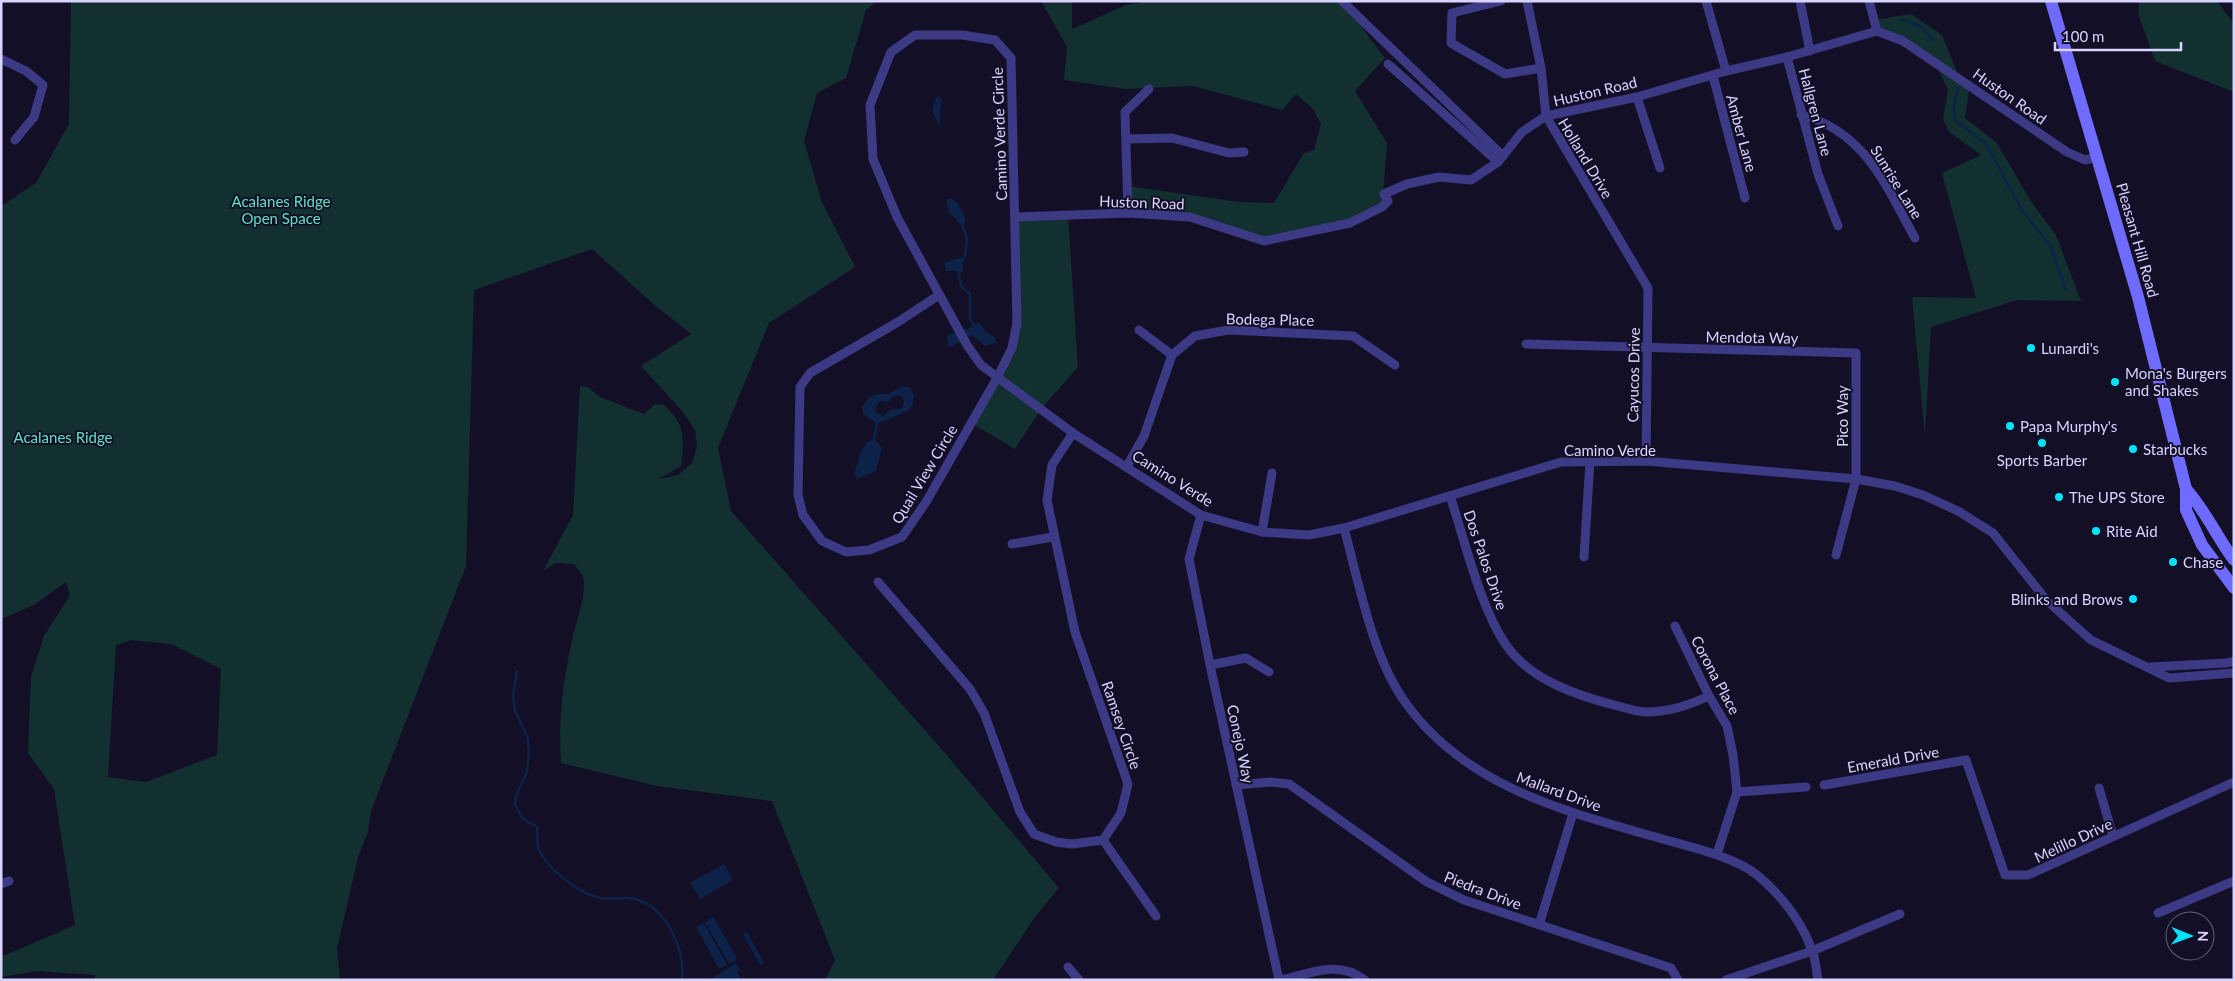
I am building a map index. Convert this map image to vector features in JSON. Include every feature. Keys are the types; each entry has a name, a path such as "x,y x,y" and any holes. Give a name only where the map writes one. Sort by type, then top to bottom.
{"main road":[{"name":"Pleasant Hill Road","path":"2051,1 2138,297 2186,489 2186,510 2202,545 2234,588"},
{"name":"Pleasant Hill Road","path":"2186,489 2199,504 2218,538 2234,560"}],"street":[{"path":"1342,1 1500,159"},
{"path":"1501,1 1452,12 1451,43 1505,74 1541,68"},
{"name":"Holland Drive","path":"1526,1 1541,68 1546,116 1648,288"},
{"path":"1706,1 1726,71"},
{"path":"1800,1 1810,51"},
{"path":"1869,1 1877,32"},
{"name":"Huston Road","path":"1015,217 1128,213 1190,217 1264,241 1350,224 1388,202 1384,194 1407,184 1439,177 1471,180 1500,159 1522,132 1546,116 1636,97 1726,71 1787,58 1877,32 1903,40 2067,152 2085,160 2098,157"},
{"name":"Camino Verde Circle","path":"915,35 962,35 994,40 1011,58 1017,322 1012,348 997,378 981,366 966,345 939,295 897,218 873,159 870,105 891,52 915,35"},
{"path":"1,58 26,71 43,85 34,117 15,140"},
{"name":"Hallgren Lane","path":"1787,58 1818,174 1838,226"},
{"path":"1388,64 1500,159"},
{"name":"Amber Lane","path":"1713,76 1745,198"},
{"path":"1128,213 1125,112 1148,89"},
{"path":"1636,97 1660,168"},
{"name":"Sunrise Lane","path":"1801,115 1818,119 1862,149 1915,238"},
{"path":"1126,139 1172,138 1229,154 1244,152"},
{"name":"Cayucos Drive","path":"1646,461 1648,288"},
{"name":"Quail View Circle","path":"939,295 898,322 810,373 800,387 798,495 803,515 822,541 846,552 869,550 902,537 926,502 997,378"},
{"path":"1139,330 1172,356"},
{"name":"Bodega Place","path":"1127,466 1144,436 1172,356 1195,336 1228,330 1353,336 1395,365"},
{"name":"Mendota Way","path":"1526,344 1856,353"},
{"name":"Pico Way","path":"1836,555 1856,479 1856,353"},
{"name":"Camino Verde","path":"997,378 1073,433 1201,514 1262,532 1310,535 1344,528 1561,462 1646,461 1856,479 1895,486 1923,495 1970,518 1992,533 2047,601 2091,640 2169,678 2234,673"},
{"name":"Ramsey Circle","path":"1073,433 1052,465 1047,500 1075,632 1128,784 1121,814 1103,840"},
{"path":"1584,557 1590,461"},
{"path":"1262,532 1272,473"},
{"name":"Dos Palos Drive","path":"1450,496 1488,612 1506,646 1526,666 1556,685 1594,700 1642,712 1680,709 1709,696"},
{"name":"Conejo Way","path":"1201,514 1189,559 1210,665 1280,980"},
{"name":"Mallard Drive","path":"1344,528 1379,654 1404,701 1432,734 1474,769 1521,794 1573,813 1717,854 1756,874 1790,908 1812,950 1818,980"},
{"path":"1012,544 1054,537"},
{"path":"878,582 970,689 984,713 1020,812 1034,834 1056,842 1072,844 1103,840 1156,916"},
{"name":"Corona Place","path":"1675,626 1709,696 1727,726 1733,755 1737,792 1717,854"},
{"path":"1210,665 1246,658 1269,672"},
{"name":"Camino Verde","path":"2151,668 2226,664 2234,661"},
{"name":"Emerald Drive","path":"1824,785 1966,760"},
{"name":"Melillo Drive","path":"1966,760 2004,875 2028,875 2234,782"},
{"name":"Piedra Drive","path":"1236,785 1270,782 1289,784 1427,882 1464,900 1671,968 1678,980"},
{"path":"1737,792 1806,787"},
{"path":"2099,788 2113,836"},
{"path":"1539,925 1573,813"},
{"path":"2158,913 2234,881"},
{"path":"1726,980 1812,950 1900,914"},
{"path":"1068,966 1079,980"},
{"path":"1280,980 1334,968 1353,971 1365,980"}],"green space":[{"name":"Acalanes Ridge Open Space","path":"71,1 877,1 866,10 846,78 817,93 804,141 822,202 855,267 769,323 718,448 731,511 945,753 1059,888 1035,917 993,980 825,980 835,960 772,801 657,786 561,763 560,733 564,686 572,641 582,604 584,581 574,564 556,563 543,571 573,515 580,386 588,387 600,397 644,414 655,404 664,405 671,412 682,432 681,466 659,479 678,475 692,463 697,447 695,430 683,412 641,366 691,334 651,302 592,249 474,290 466,566 371,811 368,832 358,857 337,949 340,980 95,980 95,975 38,971 1,977 1,957 75,925 54,789 28,753 31,677 44,636 70,595 66,582 34,605 1,619 1,206 36,183 69,124","holes":["131,640 171,644 221,669 217,755 146,782 108,777 116,645"]},
{"path":"1041,1 1072,1 1072,29 1126,5 1150,1 1342,1 1385,58 1355,91 1387,143 1382,207 1350,223 1264,241 1190,217 1128,213 1127,186 1239,202 1274,203 1304,153 1314,150 1321,124 1313,109 1296,94 1282,110 1193,86 1125,89 1064,80 1067,47"},
{"path":"2139,1 2217,1 2234,24 2234,92 2155,61 2138,13"},
{"path":"1911,14 1942,35 1959,77 1970,84 1965,118 1997,143 2030,200 2056,235 2081,301 2017,300 1931,327 1925,437 1912,297 1976,298 1942,173 1981,155 1949,132 1943,119 1948,90 1935,62 1877,31 1874,20"},
{"path":"1068,215 1078,367 1041,409 1015,449 971,423 1012,348 1015,217"}],"water":[{"path":"939,96 942,100 940,125 932,111 936,98"},
{"path":"951,198 957,202 966,218 963,227 949,212 946,200"},
{"path":"965,256 962,271 959,274 955,271 946,271 944,263"},
{"path":"979,322 987,333 995,337 996,343 985,346 972,335 953,346 950,347 948,345 947,335 967,329"},
{"path":"902,386 910,388 914,396 913,404 908,411 877,424 863,414 862,407 870,397 888,394","holes":["900,395 904,400 902,408 890,410 883,416 877,413 875,409 880,401 888,402 893,397"]},
{"path":"874,439 882,448 876,471 857,479 854,474 862,450 868,441"},
{"path":"724,864 733,880 700,899 690,883"},
{"path":"714,917 737,959 729,964 705,922"},
{"path":"704,923 727,965 719,969 696,927"},
{"path":"747,932 764,963 760,965 743,934"},
{"path":"736,963 740,970 737,972 741,980 709,980"}],"waterway":[{"path":"1901,19 1922,27 1933,40"},
{"path":"1958,88 1954,105 1955,120 1986,144 2022,210 2051,247 2066,290"},
{"path":"963,227 967,239 965,256"},
{"path":"959,274 961,286 970,294 970,319 974,325"},
{"path":"874,439 877,424"},
{"path":"517,671 513,696 515,710 528,739 529,752 527,772 516,796 515,804 522,818 537,827 539,850 557,873 584,892 601,898 635,899 656,911 665,920 677,943 682,968 682,980"}],"place":[{"name":"Lunardi's","path":"2031,348"},
{"name":"Mona's Burgers and Shakes","path":"2115,382"},
{"name":"Papa Murphy's","path":"2010,426"},
{"name":"Sports Barber","path":"2042,443"},
{"name":"Starbucks","path":"2133,449"},
{"name":"The UPS Store","path":"2059,497"},
{"name":"Rite Aid","path":"2096,531"},
{"name":"Chase","path":"2173,562"},
{"name":"Blinks and Brows","path":"2133,599"}],"park label":[{"name":"Acalanes Ridge","path":"63,437"}]}
